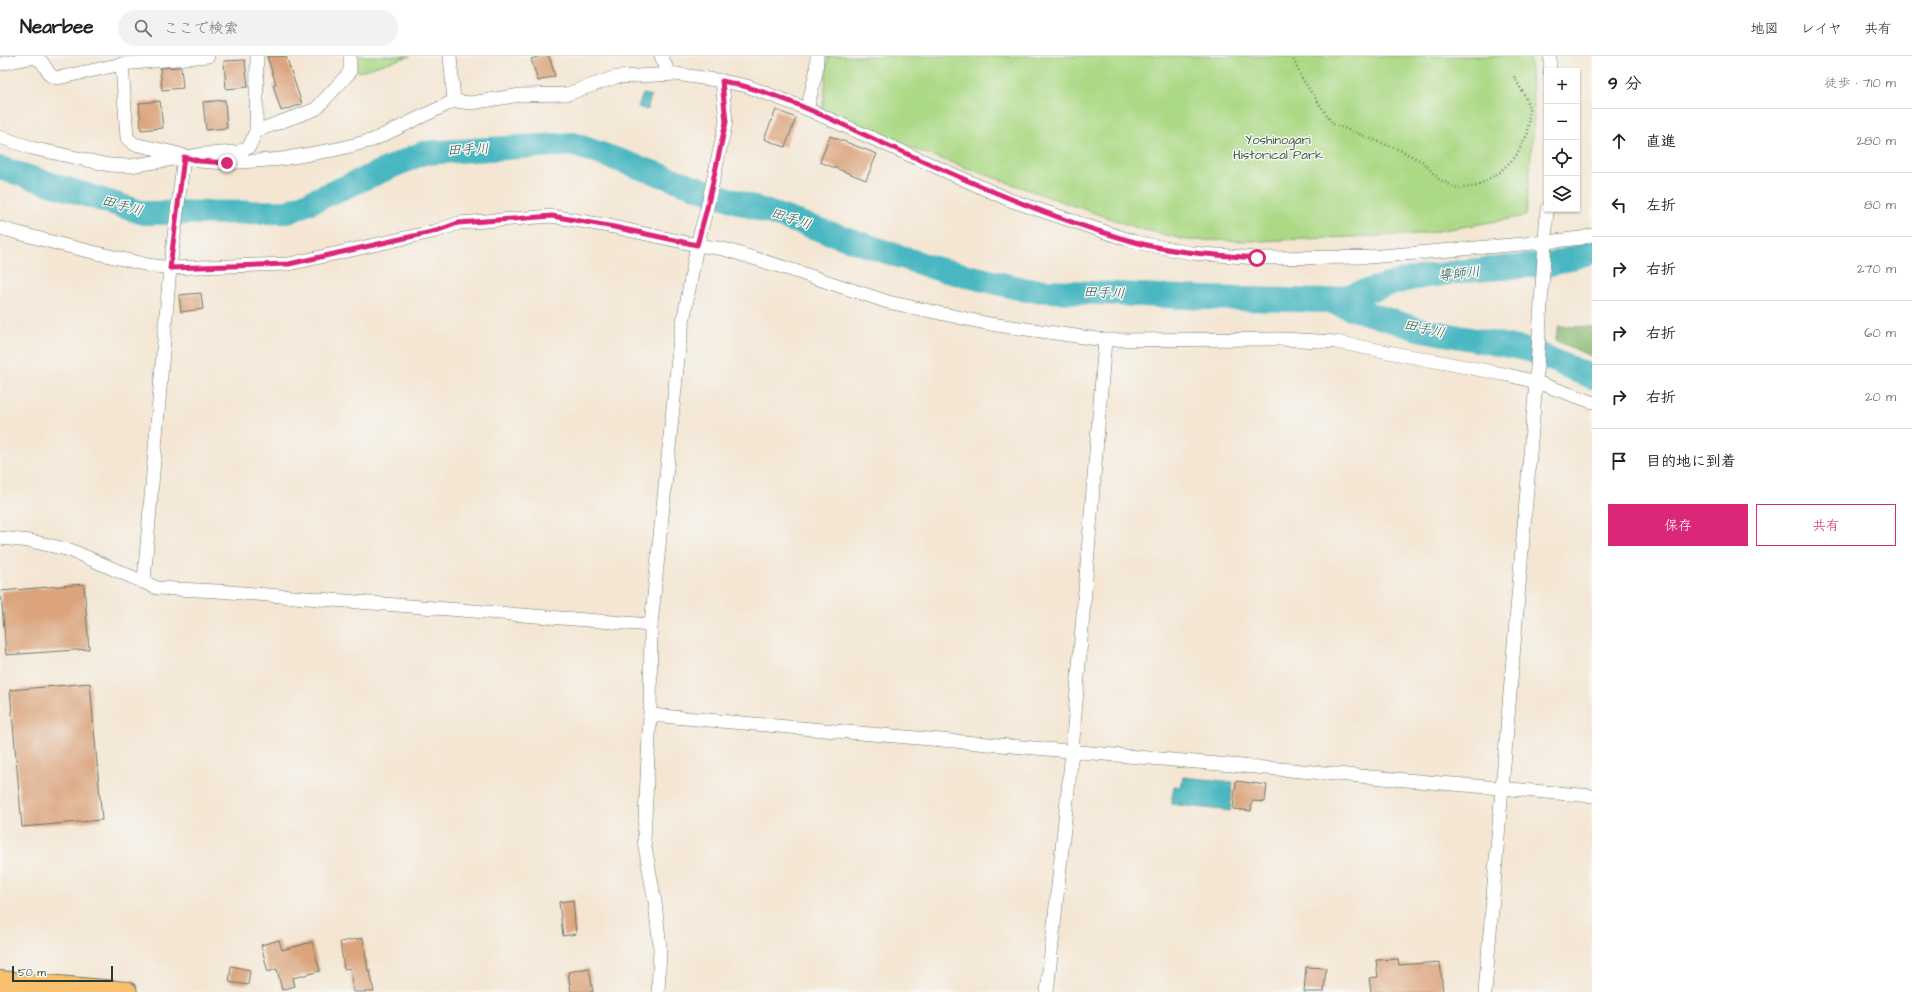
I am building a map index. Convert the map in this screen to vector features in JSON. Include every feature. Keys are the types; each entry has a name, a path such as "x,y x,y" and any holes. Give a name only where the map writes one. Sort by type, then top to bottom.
{"highway":[{"path":"0,981 127,992"}],"street":[{"path":"0,64 34,57 42,62 51,76 58,78 122,64 208,56"},
{"path":"0,137 32,148 109,165 130,166 184,157 238,152 249,147 256,131 257,56"},
{"path":"256,131 316,109 350,72 350,56"},
{"path":"450,56 454,101"},
{"path":"661,56 669,73 747,86 807,109 1010,200 1135,242 1191,253 1257,258 1354,258 1546,242 1581,238 1592,235"},
{"path":"807,109 816,74 817,56"},
{"path":"1550,56 1550,68"},
{"path":"122,64 127,138 134,144 175,153 199,161 227,163 282,159 338,149 373,140 454,101 471,103 520,95 567,94 616,76 677,74"},
{"path":"658,992 660,949 655,902 644,841 650,715 652,625 680,339 697,245 707,208 726,122 722,81"},
{"path":"144,581 170,268 180,199 184,157"},
{"path":"1485,992 1536,382 1547,212"},
{"path":"0,228 63,246 148,265 170,268 289,264 436,231 458,223 552,216 614,227 732,252 888,302 990,324 1105,340 1282,339 1336,342 1536,382 1592,402"},
{"path":"1047,992 1072,752 1105,340"},
{"path":"0,538 31,541 70,550 144,581 157,588 271,595 652,625"},
{"path":"650,715 1592,796"}],"path":[{"path":"1292,56 1301,77 1333,124 1400,150 1423,162 1439,179 1457,189 1477,186 1500,172 1516,156 1528,133 1529,109 1525,96 1513,75"}],"green space":[{"path":"357,56 410,56 358,72"},
{"name":"Yoshinogari Historical Park","path":"828,56 1530,56 1534,119 1526,216 1420,234 1259,241 1187,240 1137,228 822,117"},
{"path":"1559,326 1592,327 1592,357 1555,340"}],"water":[{"path":"643,94 651,96 647,110 638,107"},
{"path":"1183,777 1233,782 1230,811 1171,804 1174,786 1181,787"}],"building":[{"path":"267,56 286,56 302,104 281,111 273,85 276,84"},
{"path":"540,56 549,56 555,76 538,81 531,59"},
{"path":"245,60 248,87 226,89 224,61"},
{"path":"181,67 183,88 162,90 160,68"},
{"path":"225,100 227,128 206,130 203,102"},
{"path":"160,101 163,128 141,130 139,103"},
{"path":"776,110 796,118 785,147 764,139"},
{"path":"830,136 877,154 866,180 820,162"},
{"path":"201,293 203,309 181,312 179,295"},
{"path":"84,584 89,649 6,655 1,591"},
{"path":"90,683 102,820 22,827 10,690"},
{"path":"1236,781 1267,785 1265,802 1252,801 1251,811 1233,809"},
{"path":"573,900 576,934 563,936 559,902"},
{"path":"363,938 368,971 370,970 374,992 353,992 350,968 344,969 340,942"},
{"path":"279,940 282,950 312,942 320,971 293,978 295,986 282,990 277,969 268,972 261,945"},
{"path":"1398,959 1399,965 1440,962 1443,992 1371,992 1369,978 1378,977 1376,960"},
{"path":"231,966 250,970 248,985 229,982"},
{"path":"1306,967 1326,968 1324,992 1304,992"},
{"path":"589,968 593,992 571,992 568,972"}],"waterway":[{"name":"田手川","path":"0,168 144,213 288,212 423,153 573,144 729,199 934,268 1027,290 1206,298 1328,301 1418,329 1529,350 1592,377"},
{"name":"導師川","path":"1328,301 1410,279 1464,271 1552,264 1592,252"}],"route":[{"path":"227,163 199,161 184,157 180,199 170,268 289,264 436,231 458,223 552,216 614,227 697,245 707,208 726,122 722,81 747,86 807,109 1010,200 1135,242 1191,253 1257,258"}]}
